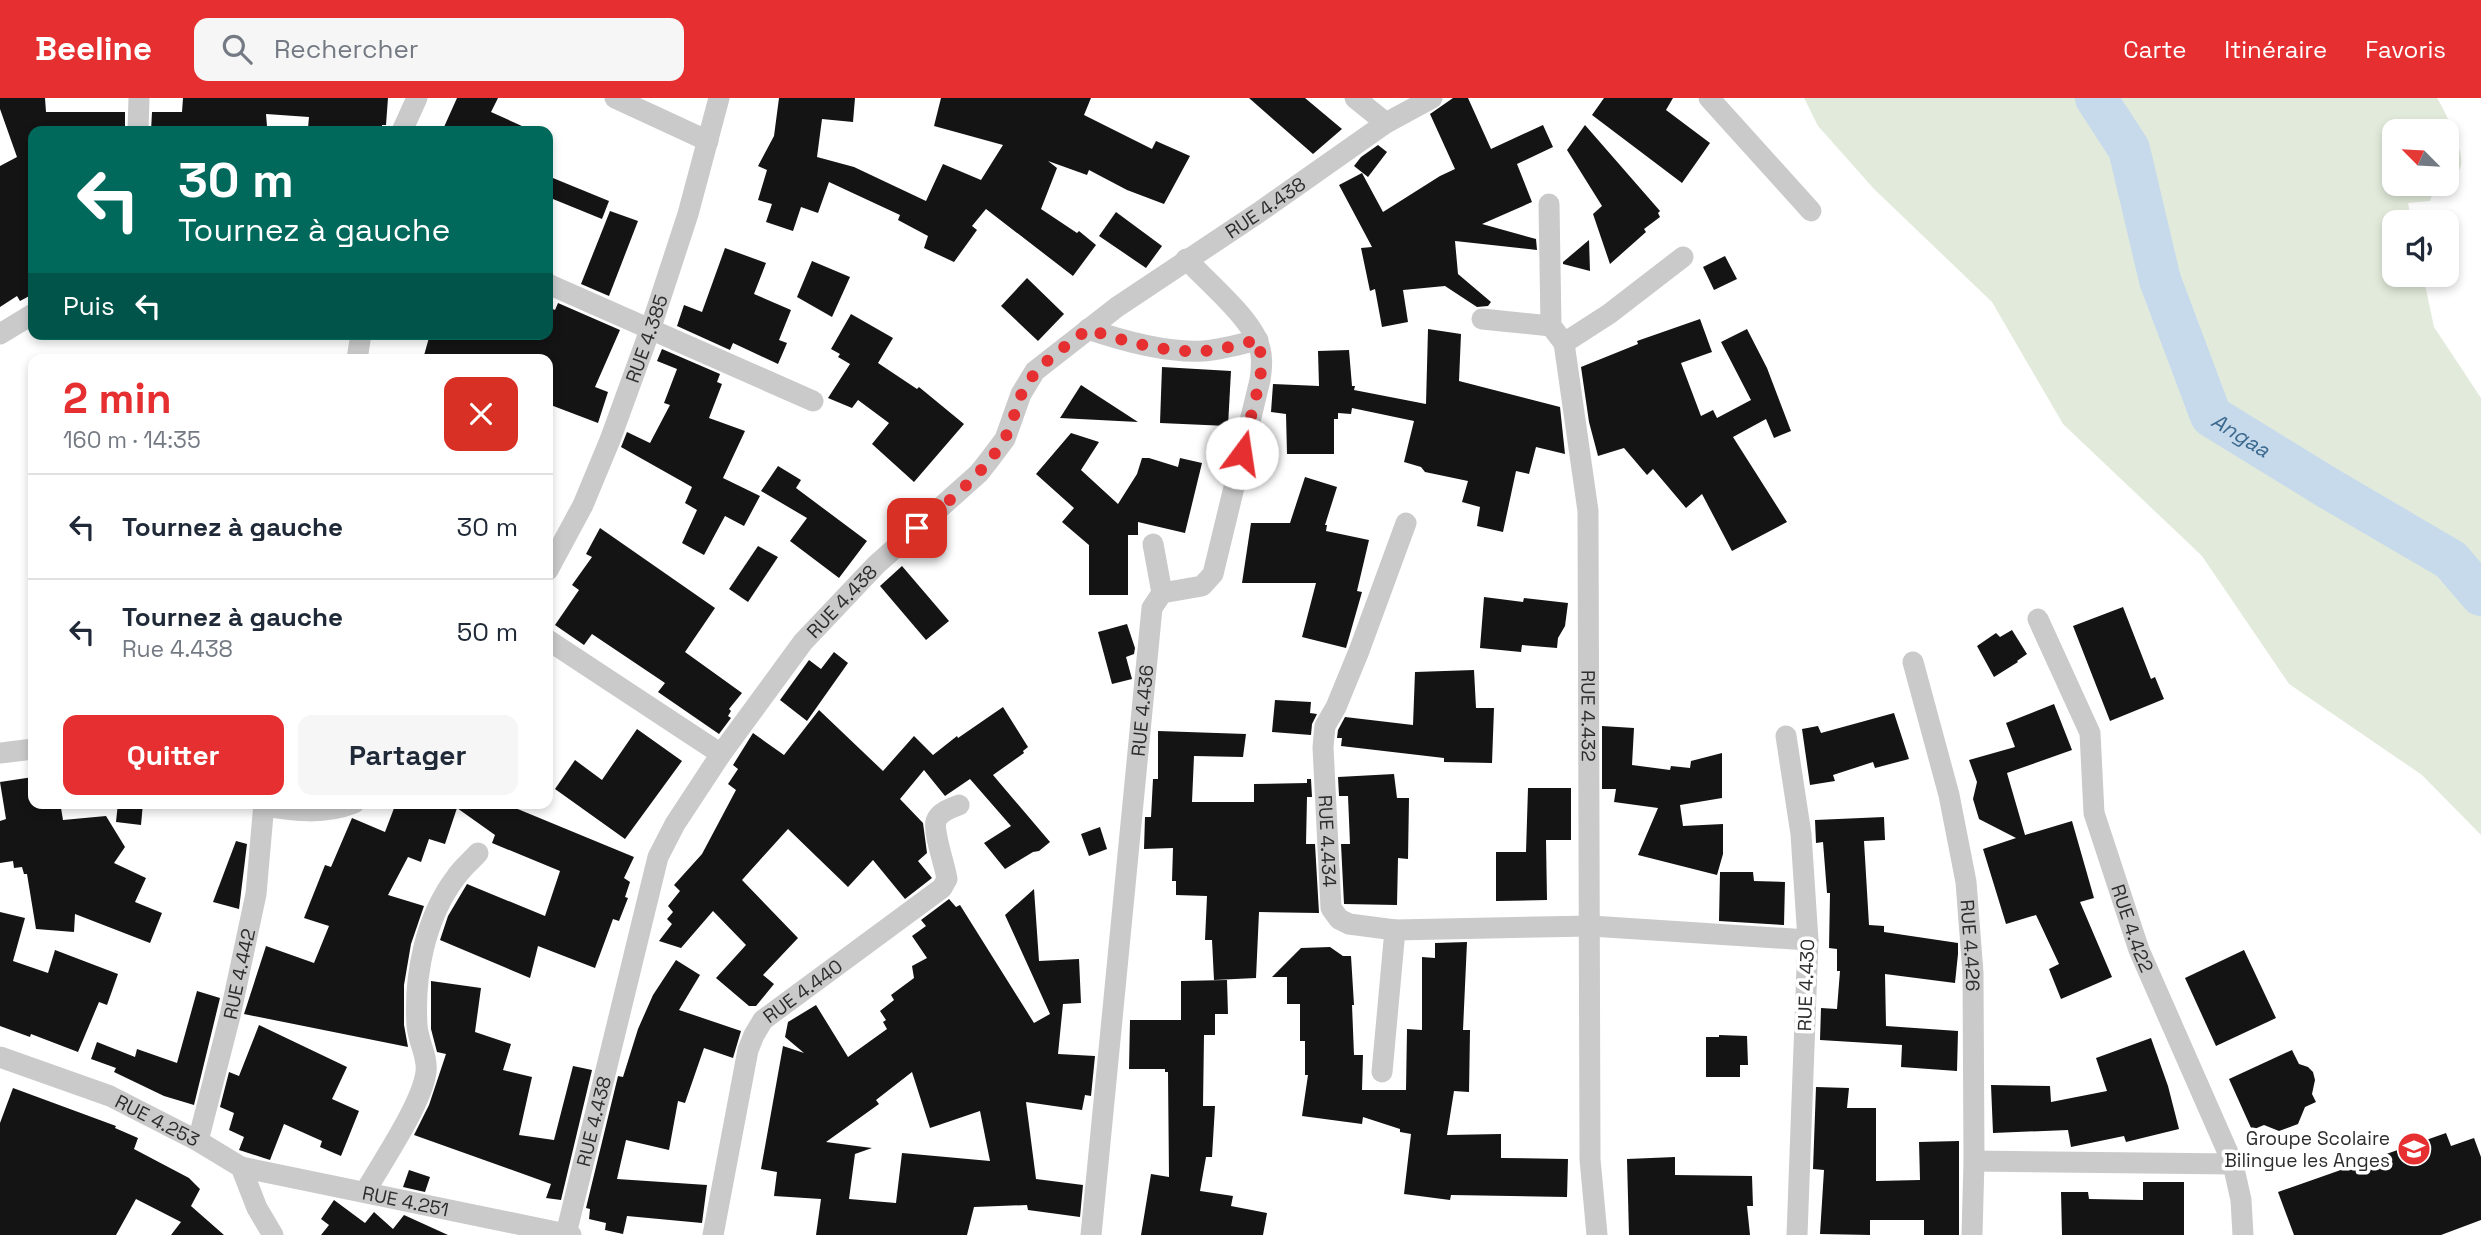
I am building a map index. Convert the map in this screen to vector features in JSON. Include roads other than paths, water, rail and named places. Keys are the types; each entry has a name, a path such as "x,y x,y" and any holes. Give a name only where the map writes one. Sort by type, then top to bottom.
{"street":[{"path":"138,126 139,98"},
{"path":"615,98 708,141"},
{"name":"RUE 4.385","path":"553,561 583,505 650,330 688,214 719,98"},
{"path":"1355,98 1386,123"},
{"name":"RUE 4.438","path":"568,1235 658,857 675,824 721,754 803,642 876,565 985,466 1005,439 1021,394 1035,371 1088,329 1186,259 1258,213 1386,123 1432,98"},
{"path":"1709,98 1811,211"},
{"path":"404,126 414,100"},
{"path":"1482,319 1551,326 1549,204"},
{"path":"1564,343 1609,314 1683,257"},
{"path":"1153,544 1162,593 1202,586 1213,574 1260,380 1262,361 1258,340 1244,319 1186,259"},
{"path":"553,286 813,401"},
{"path":"0,334 28,317"},
{"name":"RUE 4.432","path":"1551,326 1564,343 1587,510 1590,1159 1597,1235"},
{"path":"1088,329 1110,337 1167,348 1203,351 1258,340"},
{"name":"RUE 4.434","path":"1406,523 1359,651 1336,707 1325,726 1323,747 1331,908 1339,919 1349,924 1395,930 1591,926 1808,940"},
{"name":"RUE 4.436","path":"1091,1235 1152,608 1162,593"},
{"name":"RUE 4.422","path":"2038,618 2090,733 2094,813 2139,950 2233,1164 2241,1200 2243,1235"},
{"path":"553,642 721,754"},
{"name":"RUE 4.426","path":"1913,662 1949,795 1966,882 1973,973 1972,1235"},
{"name":"RUE 4.430","path":"1786,736 1801,834 1808,940 1797,1235"},
{"path":"0,753 28,750"},
{"name":"RUE 4.440","path":"713,1235 748,1050 754,1035 764,1020 942,888 947,879 936,834 936,821 942,813 959,805"},
{"name":"RUE 4.442","path":"198,1142 230,1016 256,894 264,809"},
{"path":"285,809 300,812 337,809"},
{"path":"365,1192 422,1093 426,1070 417,1029 416,1007 423,948 430,926 456,877 478,853"},
{"path":"1382,1072 1395,930"},
{"name":"RUE 4.253","path":"0,1057 110,1096 241,1167"},
{"path":"1974,1161 2233,1164"},
{"path":"241,1167 257,1208 273,1235"},
{"name":"RUE 4.251","path":"241,1167 568,1235"}],"waterway":[{"name":"Angaa","path":"2096,98 2129,149 2160,280 2211,416 2451,560 2481,595"}],"place":[{"name":"Groupe Scolaire Bilingue les Anges","path":"2414,1149"}]}
